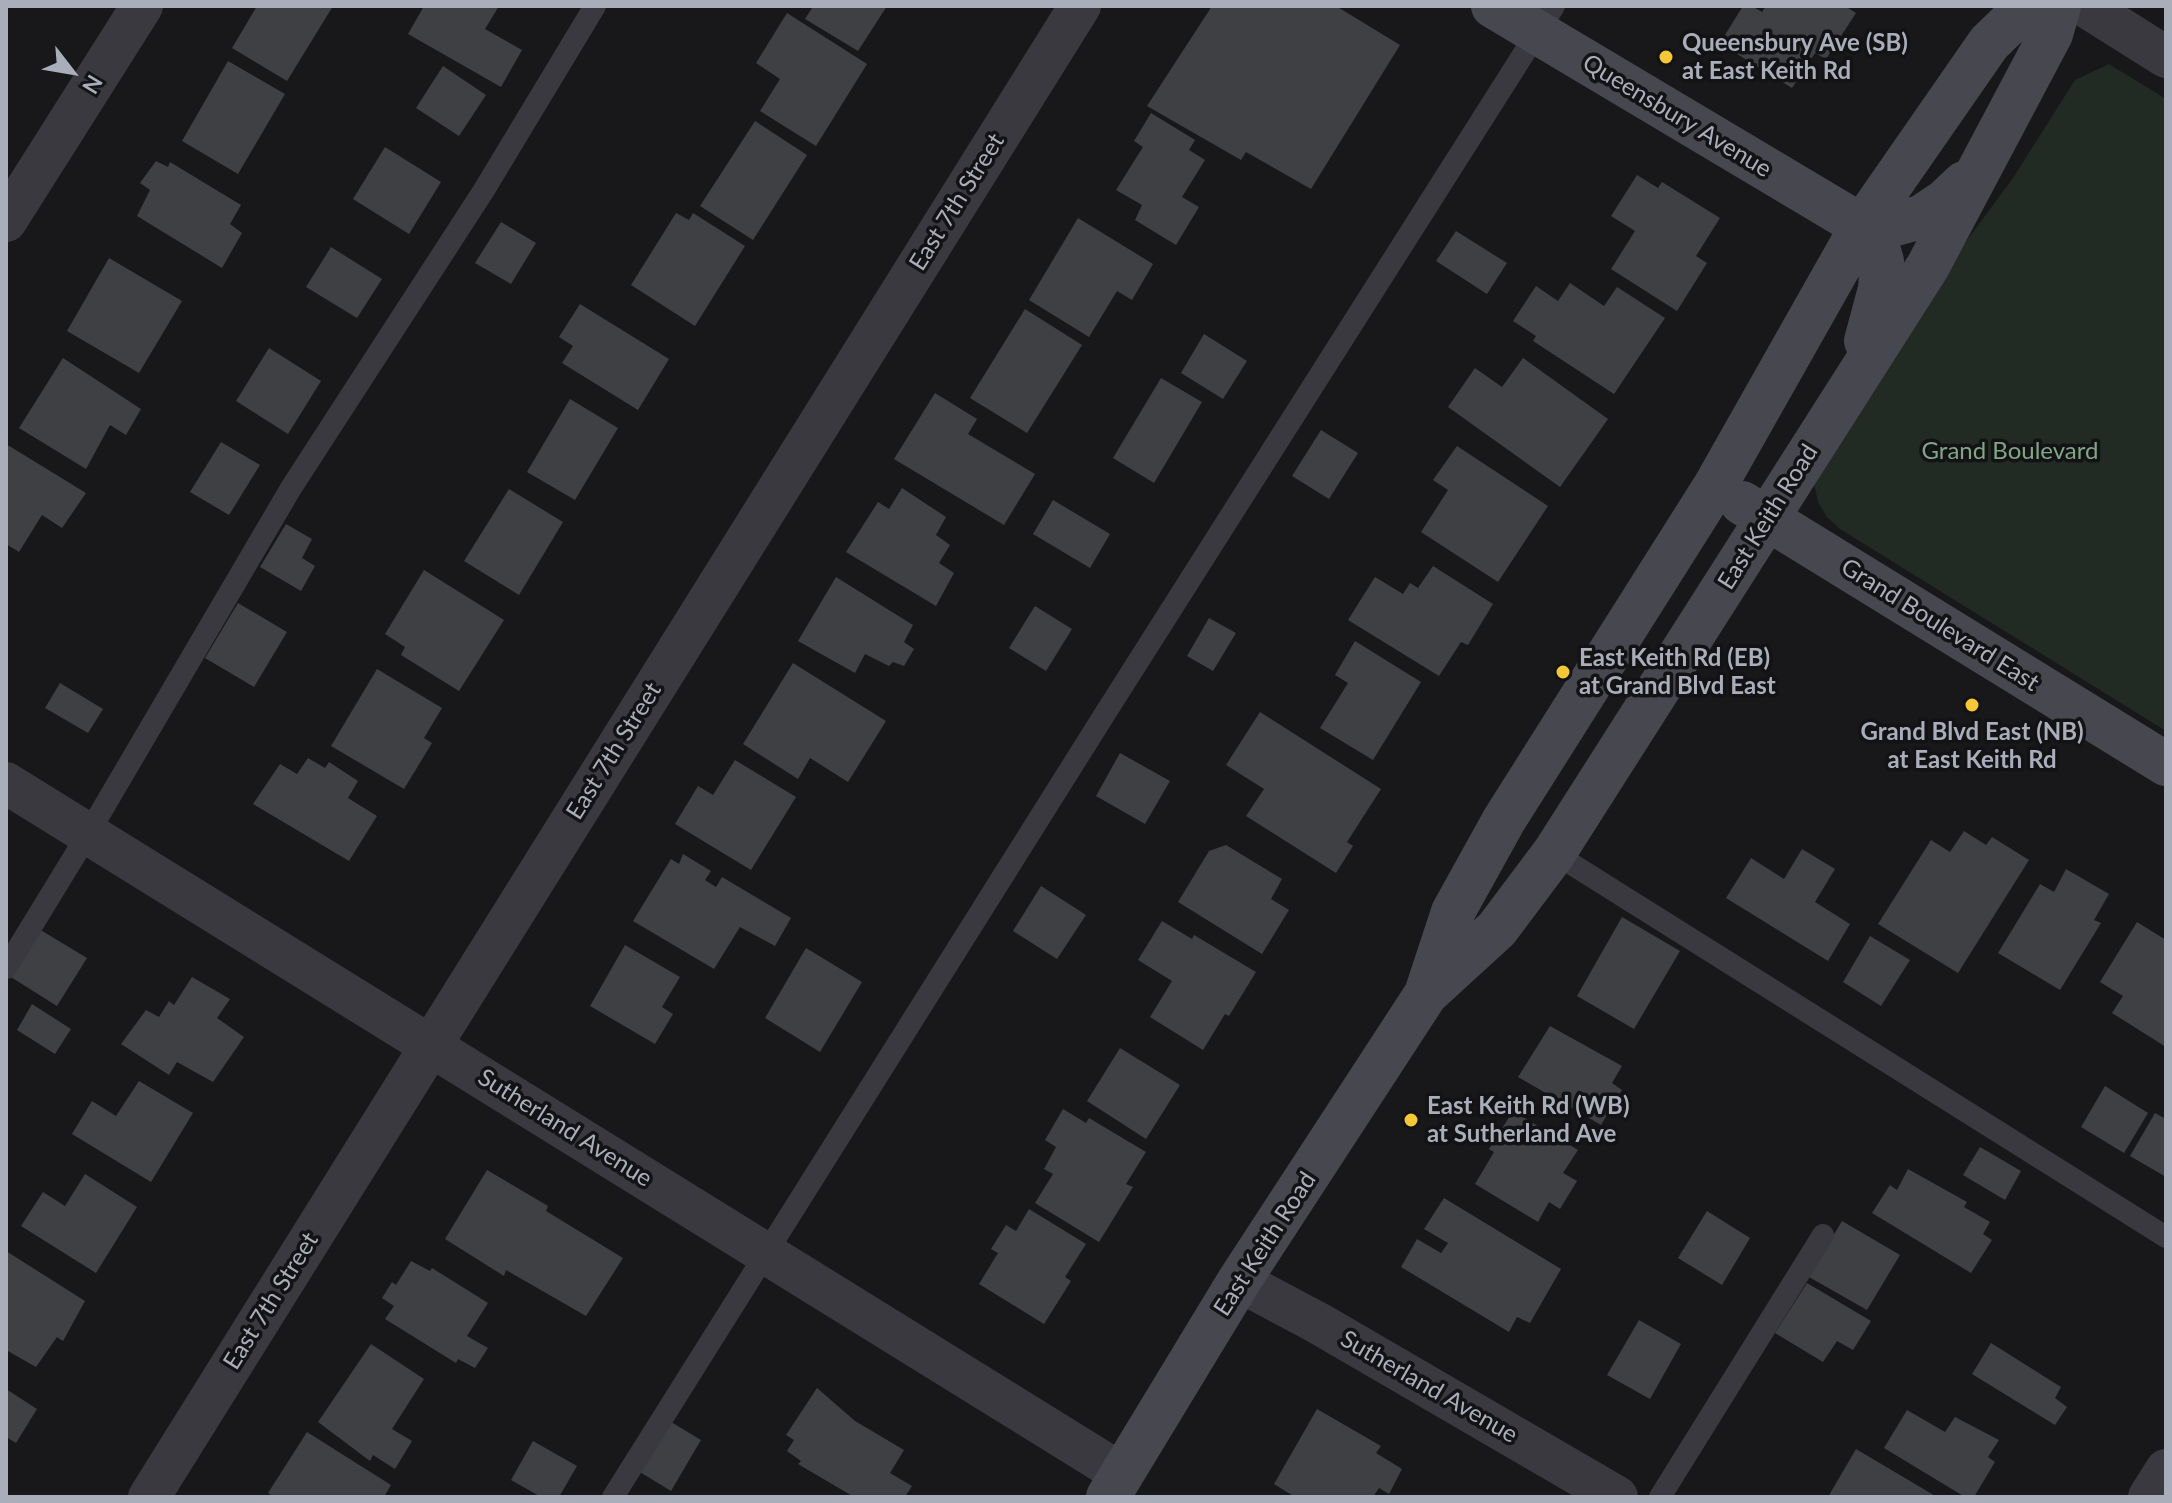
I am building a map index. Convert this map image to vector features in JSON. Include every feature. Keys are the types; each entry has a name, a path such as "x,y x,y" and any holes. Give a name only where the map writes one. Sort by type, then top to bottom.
{"main road":[{"name":"Queensbury Avenue","path":"1493,6 1546,20 1862,226"},
{"name":"East Keith Road","path":"1426,994 1453,912 1504,820 1715,486 1862,226 1989,43 2020,13 2034,6"},
{"name":"East Keith Road","path":"1115,1486 1239,1281 1426,994 1497,929 1554,853 1850,389 1928,266 2051,34 2059,6"},
{"path":"1862,226 1888,226 1921,217 1945,201 1978,171"},
{"path":"1850,389 1869,332 1881,275 1882,261 1876,241 1862,226"},
{"name":"Grand Boulevard East","path":"1715,486 2166,764"}],"street":[{"path":"6,221 142,6"},
{"name":"East 7th Street","path":"149,1497 1080,6"},
{"path":"2085,6 2166,57"},
{"name":"Sutherland Avenue","path":"6,783 767,1254 1115,1486"},
{"name":"Sutherland Avenue","path":"1239,1281 1318,1323 1617,1497"},
{"path":"2149,1497 2166,1470"}],"lane":[{"path":"6,968 291,488 484,190 595,6"},
{"path":"613,1497 1546,20"},
{"path":"1554,853 2166,1237"},
{"path":"1660,1497 1823,1235"}],"green space":[{"name":"Grand Boulevard","path":"2109,64 2166,99 2166,731 1840,529 1827,517 1818,502 1814,484 1945,270 2013,178 2075,80"}],"building":[{"path":"257,6 333,6 287,81 232,48"},
{"path":"424,6 499,6 485,29 522,50 501,87 408,34"},
{"path":"808,6 887,6 858,51 805,19 812,8"},
{"path":"1212,6 1336,6 1400,45 1311,189 1246,152 1241,160 1147,106"},
{"path":"1743,6 1752,6 1762,12 1766,6 1845,6 1856,13 1826,59 1815,53 1792,88 1737,54 1739,48 1723,38"},
{"path":"787,13 867,64 816,146 760,111 780,79 756,63"},
{"path":"228,61 285,94 238,174 182,141"},
{"path":"443,66 486,95 459,136 416,108"},
{"path":"1151,113 1195,140 1189,150 1205,160 1182,197 1199,207 1176,245 1135,220 1142,205 1116,190 1143,147 1134,141"},
{"path":"755,121 807,155 753,240 700,206"},
{"path":"385,147 441,182 409,234 353,199"},
{"path":"156,161 168,167 170,162 241,205 230,224 242,233 222,268 137,216 150,190 140,183"},
{"path":"1637,175 1658,188 1662,182 1720,218 1696,256 1707,263 1677,311 1611,269 1635,231 1611,216"},
{"path":"676,213 689,220 693,213 745,246 695,326 631,285"},
{"path":"1078,218 1153,264 1132,300 1117,291 1089,337 1029,300"},
{"path":"501,222 536,243 511,284 475,263"},
{"path":"1456,231 1507,263 1487,294 1436,261"},
{"path":"331,247 382,279 357,318 306,287"},
{"path":"109,258 182,301 139,373 67,331"},
{"path":"1570,283 1604,306 1617,287 1665,318 1614,394 1533,341 1536,336 1513,321 1536,286 1558,301"},
{"path":"580,304 669,359 638,410 562,363 573,346 559,337"},
{"path":"1025,309 1082,345 1027,433 970,398"},
{"path":"1204,334 1247,361 1223,399 1181,373"},
{"path":"269,348 321,381 288,434 236,401"},
{"path":"63,358 141,409 126,435 110,425 86,469 19,428"},
{"path":"1523,358 1608,419 1560,487 1448,407 1475,368 1502,387"},
{"path":"1161,378 1202,402 1154,483 1113,458"},
{"path":"935,393 977,419 968,434 1035,474 1004,525 894,459"},
{"path":"570,399 618,428 575,500 527,472"},
{"path":"1321,430 1358,453 1329,499 1292,476"},
{"path":"221,442 260,465 229,515 190,492"},
{"path":"6,444 86,493 62,528 42,515 19,552 6,544"},
{"path":"1457,446 1548,506 1498,582 1421,532 1448,490 1433,480"},
{"path":"902,488 946,517 936,535 950,545 939,563 954,573 936,606 846,552 878,502 889,509"},
{"path":"509,489 563,522 519,595 464,561"},
{"path":"1053,500 1110,534 1090,568 1033,534"},
{"path":"286,524 312,539 302,558 315,566 301,591 260,567"},
{"path":"1433,566 1493,604 1468,645 1461,642 1439,676 1348,620 1375,577 1403,594 1410,583 1418,588"},
{"path":"424,570 504,620 459,691 401,655 405,647 385,634"},
{"path":"836,577 913,625 904,642 914,649 904,666 893,662 889,666 865,654 855,673 798,641"},
{"path":"238,603 287,632 254,687 205,658"},
{"path":"1035,606 1072,629 1046,671 1009,648"},
{"path":"1209,618 1236,633 1213,671 1187,656"},
{"path":"1355,641 1421,682 1373,760 1320,728 1348,683 1335,675"},
{"path":"793,663 886,721 848,782 810,758 798,779 743,744"},
{"path":"377,669 442,708 424,738 432,743 404,789 331,746"},
{"path":"60,683 103,709 88,733 45,708"},
{"path":"1260,712 1381,789 1347,842 1353,846 1336,873 1246,816 1264,789 1226,765"},
{"path":"1120,753 1170,781 1145,824 1096,796"},
{"path":"308,758 325,768 329,762 358,781 348,798 377,816 349,861 253,804 280,764 297,774"},
{"path":"735,760 796,797 751,870 675,824 698,786 713,795"},
{"path":"1964,831 1986,845 1992,837 2029,860 1958,973 1878,924 1931,840 1950,852"},
{"path":"1226,845 1282,879 1271,899 1289,910 1262,954 1178,902 1209,851"},
{"path":"1802,849 1835,869 1815,902 1850,924 1828,961 1726,898 1751,858 1784,879"},
{"path":"683,854 711,871 705,880 716,887 722,877 791,918 775,946 740,927 714,969 633,921 671,859 679,864"},
{"path":"2066,869 2109,894 2094,920 2101,923 2060,990 1998,953 2040,884 2054,892"},
{"path":"1041,886 1086,915 1057,959 1013,931"},
{"path":"1622,917 1680,951 1634,1029 1577,996"},
{"path":"1162,921 1192,939 1194,935 1256,972 1203,1050 1150,1017 1172,981 1138,960"},
{"path":"2137,922 2166,940 2166,1047 2112,1013 2123,996 2100,982"},
{"path":"34,926 87,958 57,1006 6,974"},
{"path":"1870,936 1910,960 1881,1006 1843,982"},
{"path":"625,945 680,977 662,1007 673,1014 655,1044 590,1006"},
{"path":"806,948 862,982 820,1052 765,1018"},
{"path":"192,977 230,999 217,1018 244,1037 213,1082 177,1062 169,1075 121,1044 146,1010 159,1017 169,1001 174,1005"},
{"path":"32,1004 71,1029 55,1054 17,1030"},
{"path":"1550,1026 1622,1066 1612,1083 1622,1090 1601,1125 1518,1077"},
{"path":"1120,1048 1180,1085 1146,1139 1087,1101"},
{"path":"139,1081 193,1113 151,1182 72,1134 92,1101 116,1116"},
{"path":"2105,1086 2148,1113 2124,1153 2081,1127"},
{"path":"1063,1109 1086,1123 1089,1118 1146,1152 1126,1184 1133,1187 1099,1242 1035,1203 1053,1174 1044,1169 1056,1147 1045,1140"},
{"path":"1513,1111 1578,1150 1563,1173 1577,1181 1560,1209 1549,1202 1538,1222 1475,1184 1494,1152 1489,1149"},
{"path":"2155,1113 2166,1119 2166,1177 2130,1156"},
{"path":"1980,1147 2021,1171 2005,1200 1963,1175"},
{"path":"1908,1169 1967,1202 1964,1207 1990,1222 1983,1234 1992,1240 1971,1273 1872,1213 1890,1185 1897,1190"},
{"path":"487,1170 548,1206 546,1211 623,1258 586,1316 506,1270 504,1276 445,1239"},
{"path":"85,1174 137,1207 96,1273 21,1226 43,1192 65,1206"},
{"path":"1444,1198 1561,1269 1530,1323 1517,1317 1509,1332 1401,1267 1417,1239 1441,1253 1448,1243 1424,1229"},
{"path":"1029,1209 1086,1244 1065,1277 1071,1281 1044,1324 979,1284 998,1253 991,1249 1006,1225 1016,1231"},
{"path":"1707,1211 1750,1238 1722,1285 1678,1258"},
{"path":"1842,1221 1900,1255 1867,1310 1809,1277"},
{"path":"6,1251 85,1301 63,1341 57,1337 36,1367 6,1350"},
{"path":"411,1261 430,1271 432,1268 488,1303 467,1336 488,1348 475,1368 458,1359 456,1363 385,1319 394,1306 382,1298 392,1282 396,1285"},
{"path":"1807,1283 1871,1321 1853,1350 1837,1341 1823,1362 1775,1333"},
{"path":"1639,1320 1681,1344 1650,1399 1607,1375"},
{"path":"1991,1343 2061,1387 2055,1398 2067,1407 2055,1425 1972,1374"},
{"path":"371,1344 424,1379 392,1429 412,1441 395,1469 373,1455 370,1461 318,1422"},
{"path":"817,1388 855,1421 904,1450 890,1473 912,1486 905,1497 854,1497 798,1464 801,1461 787,1451 794,1440 786,1435"},
{"path":"6,1389 37,1409 16,1443 6,1437"},
{"path":"1317,1409 1381,1446 1376,1453 1402,1469 1389,1494 1379,1488 1373,1497 1295,1497 1274,1484"},
{"path":"1907,1410 1945,1432 1955,1417 1999,1440 1988,1457 1995,1462 1974,1497 1965,1497 1884,1448"},
{"path":"666,1419 701,1440 671,1491 635,1469"},
{"path":"307,1432 391,1485 384,1497 274,1497 268,1493"},
{"path":"533,1441 577,1466 559,1497 541,1497 511,1480"},
{"path":"1856,1449 1937,1497 1828,1497"}],"place":[{"name":"Queensbury Ave (SB) at East Keith Rd","path":"1666,57"},
{"name":"East Keith Rd (EB) at Grand Blvd East","path":"1563,672"},
{"name":"Grand Blvd East (NB) at East Keith Rd","path":"1972,705"},
{"name":"East Keith Rd (WB) at Sutherland Ave","path":"1411,1120"}]}
